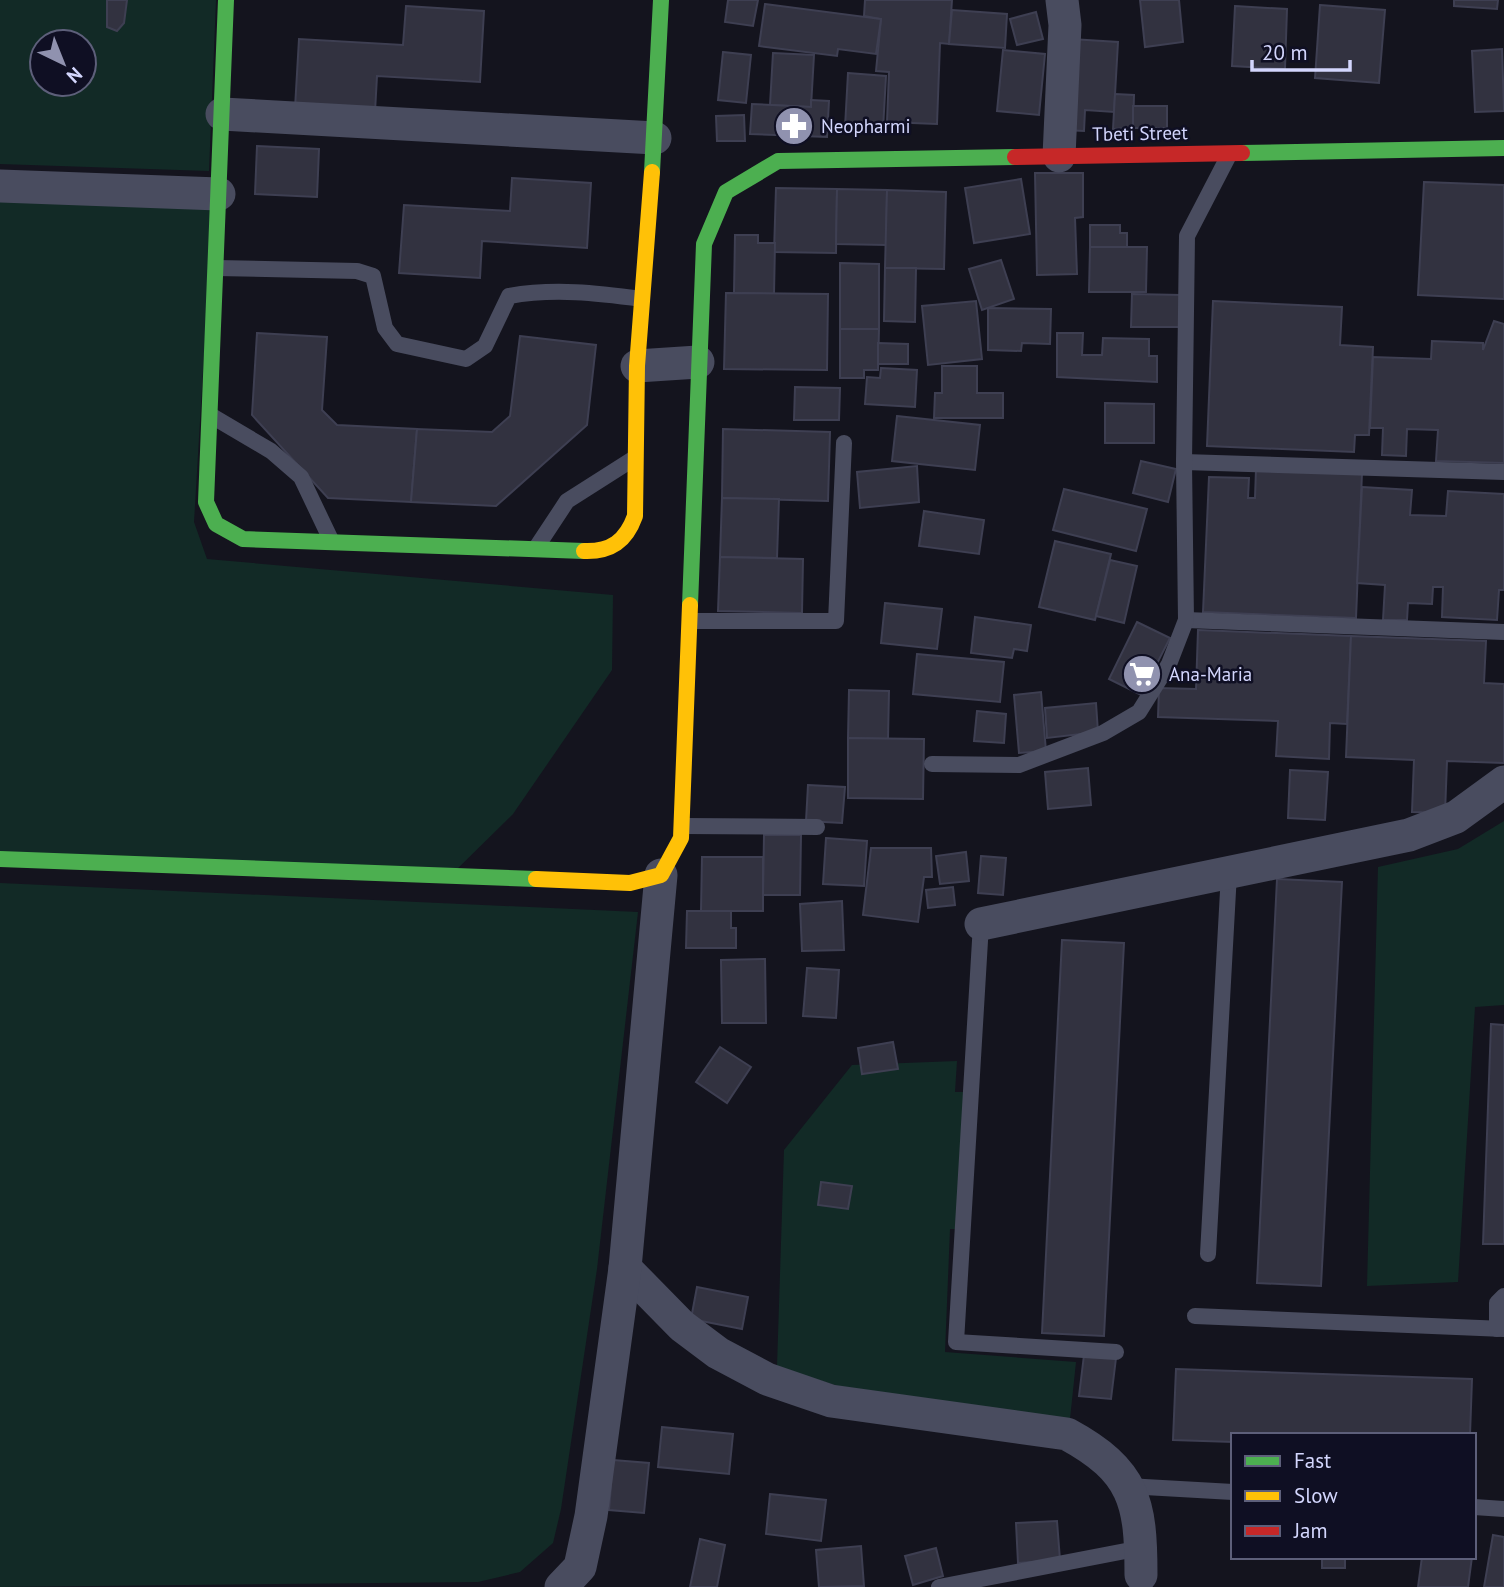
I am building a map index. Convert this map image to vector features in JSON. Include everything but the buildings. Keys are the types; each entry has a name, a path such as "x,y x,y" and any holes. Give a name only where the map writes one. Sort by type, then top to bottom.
{"street":[{"path":"226,0 206,502 216,524 243,539 596,551 614,548 628,538 635,516 637,366 655,138 661,0"},
{"path":"1059,156 1065,25 1062,0"},
{"path":"222,114 655,138"},
{"name":"Tbeti Street","path":"698,362 704,244 726,192 778,161 1504,148"},
{"path":"0,186 219,194"},
{"path":"561,1587 580,1567 591,1516 625,1268 661,875 681,838 682,826 698,362 637,366"},
{"path":"982,924 1409,835 1456,817 1504,782"},
{"path":"0,859 630,883 661,875"},
{"path":"625,1268 682,1325 718,1353 767,1379 831,1401 1067,1434 1094,1448 1116,1470 1127,1486 1140,1516 1141,1570"}],"lane":[{"path":"932,764 1019,765 1103,733 1139,712 1169,664 1186,620 1184,462 1188,236 1230,153"},
{"path":"215,268 357,271 373,276 385,328 397,344 466,359 485,346 509,296 534,292 591,292 642,299"},
{"path":"210,415 271,452 301,477 332,542"},
{"path":"691,621 836,621 844,443"},
{"path":"536,549 567,501 635,458"},
{"path":"1184,462 1504,472"},
{"path":"1186,620 1504,632"},
{"path":"682,826 817,827"},
{"path":"1208,1254 1229,873"},
{"path":"982,924 956,1342 1116,1352"},
{"path":"1195,1316 1500,1329 1497,1303 1504,1296"},
{"path":"1127,1486 1231,1492"},
{"path":"1476,1507 1504,1509"},
{"path":"939,1587 1141,1570"}],"green space":[{"path":"0,0 216,0 209,171 0,164"},
{"path":"0,194 213,203 194,522 207,559 613,595 612,670 513,814 450,876 0,859"},
{"path":"1504,821 1504,1005 1475,1007 1458,1282 1367,1286 1378,867 1458,849"},
{"path":"0,883 638,912 597,1269 561,1509 553,1543 520,1572 478,1582 0,1587"},
{"path":"957,1061 955,1092 964,1092 956,1229 950,1229 945,1352 1076,1362 1070,1419 838,1386 777,1367 784,1150 852,1065"}],"traffic: fast":[{"path":"226,0 206,502 216,524 243,539 584,551"},
{"path":"652,172 661,0"},
{"path":"1242,153 1504,148"},
{"path":"690,605 704,244 726,192 778,161 1015,157"},
{"path":"0,859 536,879"}],"traffic: slow":[{"path":"584,551 594,551 616,543 627,532 635,516 637,366 652,172"},
{"path":"536,879 630,883 661,875 681,838 690,605"}],"traffic: jam":[{"path":"1015,157 1242,153"}],"place":[{"name":"Neopharmi","path":"794,126"},
{"name":"Ana-Maria","path":"1142,674"}]}
